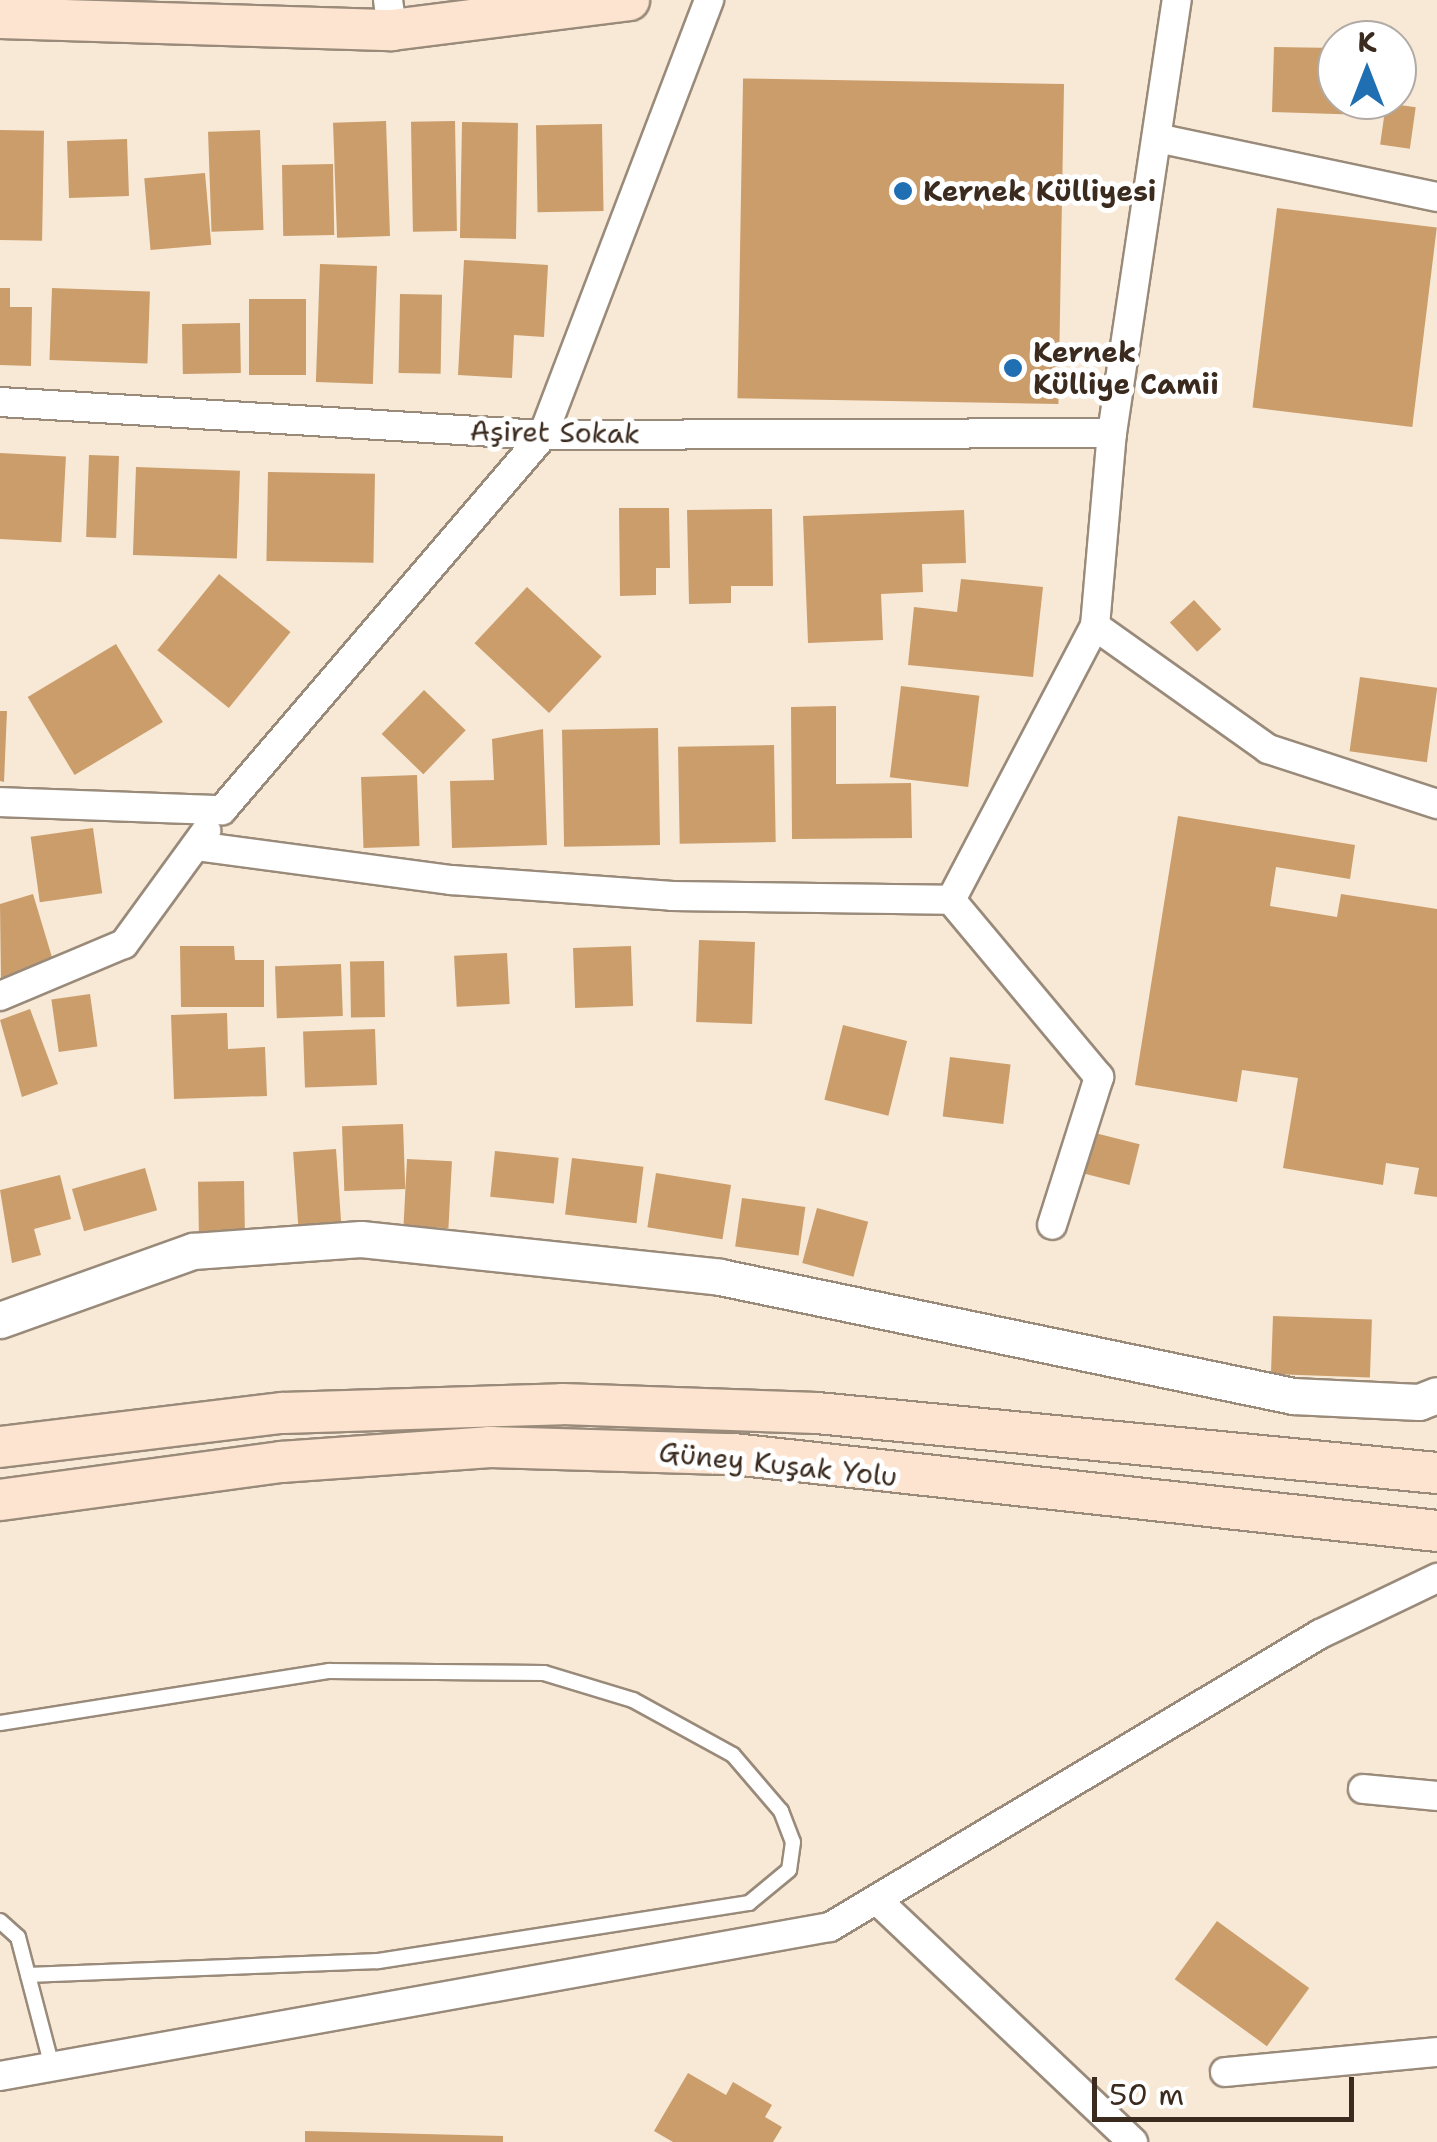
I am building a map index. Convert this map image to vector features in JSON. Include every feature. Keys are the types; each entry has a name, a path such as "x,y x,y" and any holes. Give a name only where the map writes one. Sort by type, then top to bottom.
{"main road":[{"path":"0,18 390,15 629,0"},
{"name":"Güney Kuşak Yolu","path":"0,1447 283,1413 562,1404 817,1413 1437,1473"},
{"name":"Güney Kuşak Yolu","path":"0,1500 280,1462 490,1447 733,1454 1437,1531"}],"street":[{"path":"0,996 124,944 222,810 543,435 709,0"},
{"path":"952,900 1095,626 1112,433 1177,0"},
{"path":"1157,138 1437,197"},
{"name":"Aşiret Sokak","path":"0,402 543,435 1112,433"},
{"path":"1095,626 1268,749 1437,804"},
{"path":"0,802 222,810"},
{"path":"196,846 451,880 672,896 952,900 1099,1077 1052,1225"},
{"path":"0,1320 193,1251 361,1238 720,1277 1294,1396 1418,1402 1437,1395"},
{"path":"0,2076 830,1927 1320,1634 1437,1578"},
{"path":"1363,1789 1437,1796"},
{"path":"878,1901 1134,2142"},
{"path":"1225,2072 1437,2052"}],"lane":[{"path":"0,1724 329,1671 544,1673 634,1700 733,1755 781,1810 793,1842 790,1870 749,1904 378,1961 28,1975"},
{"path":"0,1921 18,1938 52,2066"}],"building":[{"path":"1274,47 1317,48 1317,113 1272,112"},
{"name":"Kernek Külliyesi","path":"743,78 1064,84 1058,404 737,398"},
{"path":"1384,120 1414,120 1410,149 1380,145"},
{"path":"386,121 390,236 337,238 333,123"},
{"path":"455,121 457,231 413,232 411,122"},
{"path":"462,122 518,123 516,239 460,238"},
{"path":"602,124 604,211 538,212 536,125"},
{"path":"0,130 44,131 42,241 0,240"},
{"path":"260,130 263,230 212,232 208,132"},
{"path":"127,139 129,196 69,198 67,141"},
{"path":"333,164 334,235 283,236 282,165"},
{"path":"205,173 211,245 151,250 144,178"},
{"path":"1277,208 1437,228 1412,427 1253,408"},
{"path":"464,260 548,265 544,337 514,335 512,378 458,375"},
{"path":"320,264 377,266 373,384 316,382"},
{"path":"0,288 10,288 10,307 32,307 31,366 0,365"},
{"path":"52,288 150,291 147,363 49,360"},
{"path":"400,294 442,295 441,374 399,373"},
{"path":"249,299 306,299 306,375 249,375"},
{"path":"240,323 241,373 183,374 182,324"},
{"path":"0,453 66,456 61,542 0,539"},
{"path":"89,455 119,456 116,538 86,537"},
{"path":"136,467 240,471 237,559 133,555"},
{"path":"268,472 375,474 373,563 266,561"},
{"path":"619,508 669,508 670,568 656,568 656,595 620,596"},
{"path":"772,509 773,586 731,586 731,603 689,604 687,510"},
{"path":"964,510 966,563 922,564 923,592 881,594 883,640 808,643 803,516"},
{"path":"219,574 290,632 229,708 157,650"},
{"path":"961,579 1043,587 1033,677 908,665 914,607 957,612"},
{"path":"527,587 602,657 549,713 474,643"},
{"path":"1194,600 1221,629 1197,652 1170,623"},
{"path":"116,644 163,722 75,775 28,697"},
{"path":"1360,677 1437,688 1427,762 1350,751"},
{"path":"901,686 979,696 968,787 890,777"},
{"path":"424,690 466,730 423,774 382,734"},
{"path":"836,706 836,784 911,783 912,838 792,839 791,707"},
{"path":"0,711 7,711 4,782 0,781"},
{"path":"658,728 660,845 564,847 562,730"},
{"path":"543,729 547,845 452,848 450,781 494,780 492,739"},
{"path":"774,745 776,842 680,844 678,747"},
{"path":"417,775 419,846 364,848 361,777"},
{"path":"1178,816 1355,845 1350,879 1276,867 1270,906 1337,917 1341,894 1437,909 1437,1197 1414,1194 1419,1168 1386,1163 1383,1185 1283,1168 1298,1078 1242,1070 1237,1102 1135,1085"},
{"path":"93,828 102,893 40,902 31,837"},
{"path":"33,894 54,964 1,980 0,904"},
{"path":"699,940 755,942 752,1024 696,1022"},
{"path":"180,946 234,946 235,960 264,960 264,1007 181,1007"},
{"path":"631,946 633,1006 575,1008 573,948"},
{"path":"507,953 510,1004 457,1007 454,956"},
{"path":"384,961 385,1017 351,1018 350,962"},
{"path":"341,964 343,1016 277,1018 275,966"},
{"path":"90,994 97,1046 59,1052 51,999"},
{"path":"30,1009 58,1084 22,1097 0,1020"},
{"path":"227,1013 228,1049 265,1047 267,1096 174,1099 171,1015"},
{"path":"843,1025 907,1041 888,1116 824,1100"},
{"path":"375,1029 377,1085 305,1087 303,1032"},
{"path":"950,1057 1011,1064 1003,1124 943,1117"},
{"path":"403,1124 405,1189 344,1191 342,1126"},
{"path":"1095,1133 1140,1144 1129,1185 1085,1174"},
{"path":"336,1149 342,1229 299,1232 293,1152"},
{"path":"495,1151 559,1158 554,1203 490,1197"},
{"path":"572,1158 643,1167 637,1223 565,1215"},
{"path":"407,1159 452,1161 448,1228 403,1226"},
{"path":"145,1168 157,1210 84,1231 72,1189"},
{"path":"656,1173 731,1185 722,1239 647,1227"},
{"path":"60,1175 71,1219 34,1229 41,1255 12,1263 0,1190"},
{"path":"244,1181 245,1239 199,1240 198,1182"},
{"path":"742,1198 805,1207 799,1255 735,1247"},
{"path":"817,1208 868,1222 853,1277 802,1263"},
{"path":"1273,1316 1372,1319 1370,1377 1271,1374"},
{"path":"1217,1921 1309,1988 1267,2046 1175,1979"},
{"path":"688,2073 726,2095 733,2082 772,2105 765,2117 782,2127 773,2142 673,2142 654,2131"},
{"path":"305,2131 503,2136 503,2142 305,2142"}],"place":[{"name":"Kernek Külliyesi","path":"903,191"},
{"name":"Kernek Külliye Camii","path":"1013,368"}]}
